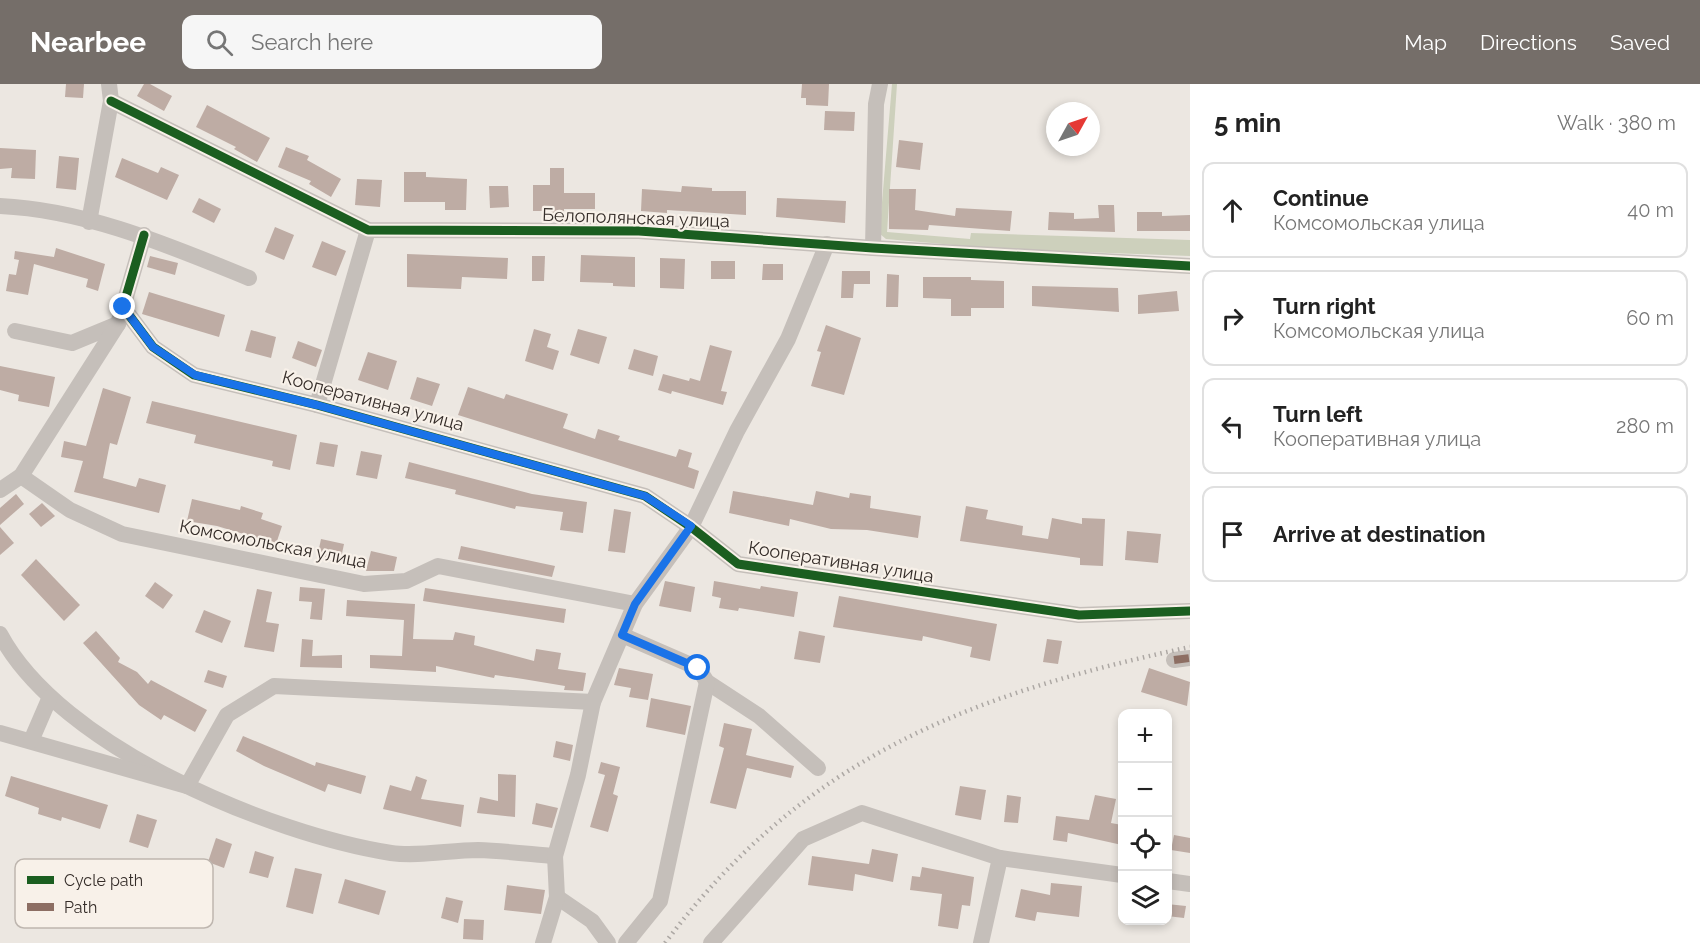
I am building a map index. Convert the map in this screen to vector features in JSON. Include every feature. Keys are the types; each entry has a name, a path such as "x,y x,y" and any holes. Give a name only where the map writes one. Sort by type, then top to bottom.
{"street":[{"path":"873,248 876,104 880,84"},
{"path":"89,222 110,92"},
{"name":"Белополянская улица","path":"110,92 368,230 639,231 873,248 1190,266"},
{"path":"0,206 26,207 144,236 249,278"},
{"path":"317,405 368,230"},
{"path":"0,490 21,476 118,324 144,236"},
{"path":"543,943 557,897 555,856 578,775 593,702 635,604 691,526 737,431 788,339 827,244"},
{"name":"Кооперативная улица","path":"123,307 153,347 195,375 317,405 645,496 691,526 738,564 1079,615 1190,611"},
{"path":"15,331 72,343 118,324"},
{"name":"Комсомольская улица","path":"21,476 70,510 122,534 154,541 364,584 406,581 438,566 635,604"},
{"path":"0,634 14,660 50,697 122,751 186,786"},
{"path":"622,635 698,668 707,682 759,716 818,768"},
{"path":"626,943 660,901 707,682"},
{"path":"186,786 226,715 274,686 593,702"},
{"path":"31,741 50,697"},
{"path":"0,733 186,786 305,834 394,853 480,850 555,856"},
{"path":"711,943 803,839 862,813 1000,858 1118,874"},
{"path":"981,943 1000,858"},
{"path":"1172,882 1190,884"},
{"path":"557,897 592,921 609,943"}],"green space":[{"path":"892,84 897,84 887,232 970,239 971,233 1190,240 1190,256 1000,249 886,239 880,234 880,226"}],"building":[{"path":"66,84 84,84 83,98 65,97"},
{"path":"144,84 150,84 172,96 164,111 137,96"},
{"path":"802,84 829,84 828,106 806,105 806,98 801,98"},
{"path":"207,105 270,138 257,162 234,149 236,147 196,127"},
{"path":"825,111 855,112 854,131 824,130"},
{"path":"899,140 923,143 920,170 896,167"},
{"path":"286,147 309,156 307,160 341,179 331,197 309,184 311,181 278,167"},
{"path":"0,148 36,150 35,179 11,178 12,168 0,169"},
{"path":"59,156 79,158 76,190 56,188"},
{"path":"122,158 158,173 161,167 179,175 167,200 115,177"},
{"path":"550,168 564,168 564,193 595,193 595,209 564,209 564,216 551,216 550,211 533,211 533,185 550,185"},
{"path":"404,172 426,172 426,177 467,179 466,210 445,210 445,202 404,202"},
{"path":"357,179 382,180 380,207 355,205"},
{"path":"489,186 508,186 509,207 490,208"},
{"path":"682,186 712,188 712,191 746,191 746,215 667,210 667,213 641,211 642,189 681,192"},
{"path":"889,189 916,189 915,210 955,216 956,208 1012,211 1010,231 929,225 928,230 889,229"},
{"path":"199,198 221,209 214,223 192,212"},
{"path":"777,198 846,201 845,223 776,217"},
{"path":"1098,205 1114,205 1115,232 1048,230 1049,212 1074,213 1074,219 1099,218"},
{"path":"1137,212 1162,212 1162,216 1190,215 1190,231 1137,231"},
{"path":"275,227 294,235 284,260 265,252"},
{"path":"322,241 346,251 336,276 312,267"},
{"path":"56,248 105,264 98,291 86,287 88,279 34,264 28,295 6,291 9,274 16,275 19,260 14,259 15,251 54,257"},
{"path":"407,254 508,258 507,279 462,277 461,289 407,287"},
{"path":"581,255 635,257 635,287 613,286 613,283 580,282"},
{"path":"150,256 178,263 175,275 147,267"},
{"path":"532,256 545,256 544,281 532,281"},
{"path":"660,258 685,259 684,289 660,288"},
{"path":"711,261 735,261 735,279 711,279"},
{"path":"763,264 783,264 783,280 762,280"},
{"path":"842,271 870,271 870,284 854,284 853,298 841,298"},
{"path":"887,274 899,275 898,307 886,307"},
{"path":"923,277 971,277 971,280 1004,281 1004,308 971,308 971,316 951,316 951,299 923,298"},
{"path":"1032,286 1118,288 1119,312 1032,306"},
{"path":"1177,291 1179,311 1138,314 1138,295"},
{"path":"149,292 225,315 219,337 142,314"},
{"path":"826,325 861,338 844,395 811,386 821,352 817,351"},
{"path":"534,329 551,334 547,347 559,351 553,370 525,361"},
{"path":"578,329 607,337 599,364 570,355"},
{"path":"251,330 276,337 271,358 245,351"},
{"path":"298,341 322,350 316,367 292,358"},
{"path":"710,345 732,351 721,391 727,392 723,405 672,391 671,394 658,390 663,374 689,381 690,378 700,381"},
{"path":"634,349 658,356 653,376 628,369"},
{"path":"368,352 397,361 388,390 358,380"},
{"path":"0,366 55,377 49,407 18,401 19,395 0,390"},
{"path":"417,377 440,384 432,406 410,399"},
{"path":"468,387 504,399 506,394 568,414 563,428 595,439 598,429 620,436 618,440 676,457 679,449 692,453 688,467 699,471 694,489 458,415"},
{"path":"103,388 131,397 117,445 110,443 103,478 136,487 139,478 166,485 159,513 74,492 83,461 61,457 64,441 86,446"},
{"path":"152,401 297,435 290,470 272,466 273,461 194,443 196,435 146,423"},
{"path":"320,442 338,445 334,467 316,464"},
{"path":"361,451 382,455 377,479 356,475"},
{"path":"409,462 532,494 587,502 583,533 560,530 563,512 516,506 515,509 455,494 456,490 405,478"},
{"path":"733,491 813,505 816,491 849,498 850,493 871,496 870,508 921,516 918,538 867,530 831,529 790,519 789,526 729,513"},
{"path":"16,494 24,504 0,525 0,508"},
{"path":"192,499 240,510 241,506 263,513 261,519 282,526 274,550 261,545 263,540 217,526 187,521"},
{"path":"42,503 55,516 41,527 29,514"},
{"path":"966,506 988,510 986,519 1023,526 1022,535 1048,539 1052,518 1082,524 1082,518 1105,519 1103,566 1080,565 1080,558 960,541"},
{"path":"614,509 631,512 625,553 608,551"},
{"path":"0,527 14,543 0,555"},
{"path":"1127,531 1161,534 1158,563 1125,560"},
{"path":"321,539 344,544 340,563 317,558"},
{"path":"461,546 555,566 552,577 458,559"},
{"path":"371,551 397,557 394,571 366,571"},
{"path":"36,559 80,605 64,621 21,575"},
{"path":"665,581 695,587 691,612 659,606"},
{"path":"714,581 760,589 761,586 798,592 794,617 739,608 738,611 719,608 721,598 712,596"},
{"path":"155,582 173,595 163,609 145,596"},
{"path":"300,587 325,589 322,620 310,619 312,602 299,601"},
{"path":"425,588 566,609 564,623 423,601"},
{"path":"257,589 272,592 266,622 279,624 274,652 244,647"},
{"path":"839,596 997,624 990,661 970,657 972,647 923,636 922,641 833,627"},
{"path":"347,600 415,604 413,639 453,640 455,632 475,636 474,645 534,661 536,649 561,653 558,669 586,673 583,691 564,690 565,686 495,675 494,678 436,666 436,672 370,668 370,655 402,656 404,620 346,616"},
{"path":"204,610 231,621 222,643 195,632"},
{"path":"96,631 120,658 118,662 137,672 148,684 151,680 207,710 195,732 164,715 161,720 139,705 83,643"},
{"path":"799,631 825,636 820,663 794,659"},
{"path":"302,639 313,640 312,656 342,655 342,668 300,667"},
{"path":"1047,639 1062,641 1058,664 1043,662"},
{"path":"619,668 653,674 648,700 629,697 631,688 614,685"},
{"path":"1149,668 1190,682 1187,706 1141,692"},
{"path":"208,670 227,676 223,688 204,682"},
{"path":"651,698 691,706 685,735 646,727"},
{"path":"724,723 752,729 746,755 794,766 791,778 747,768 736,809 710,803 724,748 719,746"},
{"path":"243,736 315,766 316,762 366,776 361,794 328,784 325,792 264,766 236,751"},
{"path":"556,741 573,745 570,761 553,757"},
{"path":"601,762 620,767 613,794 618,796 608,832 590,827 605,775 598,773"},
{"path":"498,774 516,775 515,817 477,813 480,797 498,801"},
{"path":"11,776 108,805 100,829 62,817 61,821 38,814 39,808 5,796"},
{"path":"416,776 427,780 421,799 464,805 461,827 383,809 390,785 411,791"},
{"path":"960,786 986,790 981,820 955,815"},
{"path":"1007,795 1021,797 1018,823 1004,822"},
{"path":"1095,795 1116,799 1111,823 1118,824 1118,844 1068,833 1067,842 1053,840 1056,816 1089,820"},
{"path":"536,803 558,808 552,828 532,824"},
{"path":"137,814 157,820 148,848 129,842"},
{"path":"1174,835 1190,838 1190,853 1172,850"},
{"path":"216,838 232,844 224,868 213,864 213,859 209,859"},
{"path":"872,849 898,854 893,882 855,874 853,891 808,885 812,856 869,864"},
{"path":"255,851 274,857 268,878 249,873"},
{"path":"922,867 974,877 970,906 962,905 958,929 938,926 942,894 910,890 912,876 920,877"},
{"path":"295,868 322,874 313,914 286,907"},
{"path":"345,879 386,891 379,915 338,903"},
{"path":"1051,883 1082,886 1079,917 1037,912 1035,921 1015,917 1021,889 1050,895"},
{"path":"507,885 545,890 541,914 504,910"},
{"path":"446,897 463,901 458,923 441,918"},
{"path":"1172,905 1186,906 1184,918 1172,917"},
{"path":"464,919 484,920 483,940 463,939"}],"railway":[{"path":"665,943 718,879 775,825 834,780 897,743 964,712 1035,687 1190,647"}],"marked path":[{"path":"1174,660 1190,658"}],"cycle path":[{"path":"111,101 368,230 639,231 873,248 1190,266"},
{"path":"144,235 123,307 153,347 194,375 317,405 645,496 691,527 738,564 1079,615 1190,611"}],"route":[{"path":"123,307 153,347 195,375 317,405 645,496 691,526 635,604 622,635 698,668"}]}
